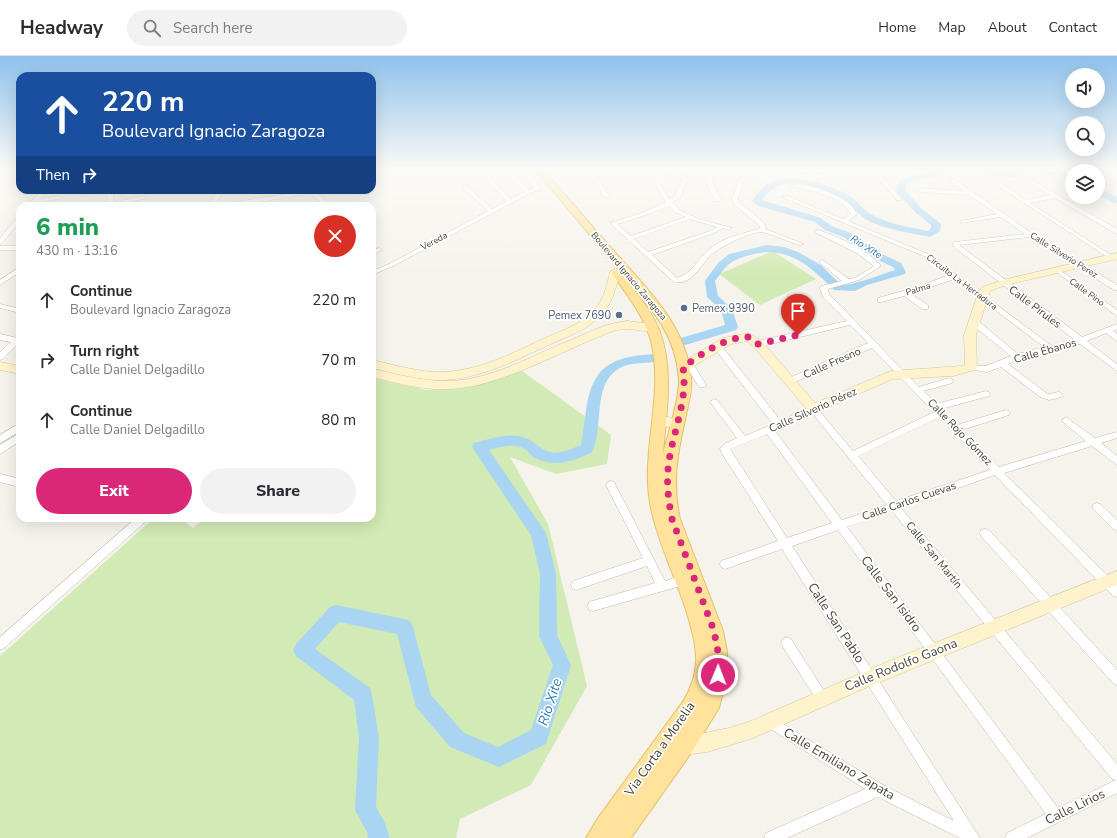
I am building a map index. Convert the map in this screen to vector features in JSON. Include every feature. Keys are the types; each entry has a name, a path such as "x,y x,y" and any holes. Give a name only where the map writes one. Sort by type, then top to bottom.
{"main road":[{"name":"Boulevard Ignacio Zaragoza","path":"561,205 616,272 642,308 653,328 660,366 659,420"},
{"name":"Boulevard Ignacio Zaragoza","path":"569,205 660,311 674,335 686,365 684,392 678,422"},
{"name":"Via Corta a Morelia","path":"597,838 610,818 651,765 696,699 704,672 706,652 701,629 663,523 657,500 656,477 659,420"},
{"name":"Via Corta a Morelia","path":"618,838 684,746 712,701 718,675 718,652 714,631 672,519 668,500 669,460 678,422"}],"street":[{"path":"485,205 491,211"},
{"name":"Vereda","path":"376,271 501,205"},
{"path":"661,205 641,215 613,223 676,281 691,276 713,249 742,235 761,230 802,244"},
{"path":"630,238 684,218 672,205"},
{"path":"739,205 761,223 764,227 761,230"},
{"name":"Circuito La Herradura","path":"806,205 922,252 1050,348"},
{"path":"844,221 854,214 854,211 848,205"},
{"name":"Calle Silverio Perez","path":"989,205 1031,235 1079,265 1114,283 1117,288"},
{"path":"1030,205 1114,256"},
{"path":"1071,205 1117,232"},
{"path":"677,211 721,227 729,228"},
{"path":"963,222 1002,215"},
{"path":"0,242 16,224"},
{"path":"648,254 712,232 721,227"},
{"name":"Calle Rojo Gómez","path":"818,232 856,250 878,264 877,267 862,277 824,288 826,295 955,429 1114,584"},
{"name":"Calle Pirules","path":"1031,235 955,244 1003,283 1117,368"},
{"path":"0,248 16,248"},
{"path":"971,367 970,335 982,296 986,289 1003,283 1114,256"},
{"path":"822,262 844,282"},
{"name":"Calle Pino","path":"1057,270 1117,314"},
{"path":"0,283 16,271"},
{"path":"376,365 428,375 442,376 458,375 478,370 511,358 569,332 596,315 605,304 616,272"},
{"name":"Palma","path":"881,300 923,288 954,276"},
{"path":"905,293 925,307"},
{"path":"0,306 16,310"},
{"path":"702,385 686,365 716,346 733,339 754,341 852,322"},
{"path":"974,322 1017,357"},
{"path":"376,374 444,386 462,384 510,369 614,327 632,325 653,328"},
{"name":"Calle Ébanos","path":"971,367 987,369 1003,364 1017,357 1080,341 1108,331 1117,326"},
{"path":"1108,331 1117,338"},
{"path":"0,337 16,341 15,344 0,357"},
{"name":"Calle San Martín","path":"754,341 790,381 1117,774"},
{"name":"Calle Fresno","path":"790,381 873,344"},
{"name":"Calle San Isidro","path":"716,346 774,428 839,525 1056,816"},
{"path":"0,360 16,363"},
{"path":"1003,364 1042,395 1049,397 1059,395"},
{"path":"0,366 16,369"},
{"name":"Calle Silverio Pérez","path":"725,448 891,376 902,373 958,371 971,367"},
{"path":"918,390 949,381"},
{"path":"852,455 938,410 986,394"},
{"path":"714,402 743,440"},
{"path":"955,429 1006,413"},
{"path":"659,420 678,422"},
{"path":"1066,420 1117,461"},
{"path":"0,440 16,429"},
{"name":"Calle Carlos Cuevas","path":"725,564 997,471 1117,435"},
{"path":"0,450 16,439"},
{"name":"Calle San Pablo","path":"725,448 726,452 784,544 872,677 973,837"},
{"path":"0,478 16,482"},
{"path":"610,485 662,586"},
{"path":"1097,507 1117,526"},
{"path":"0,636 129,522"},
{"path":"0,644 138,522"},
{"path":"985,533 1117,679"},
{"path":"576,585 649,561"},
{"path":"593,606 684,580"},
{"name":"Calle Rodolfo Gaona","path":"684,746 703,744 724,739 770,722 822,698 994,627 1049,605 1114,584"},
{"path":"787,643 822,698"},
{"name":"Calle Emiliano Zapata","path":"770,722 878,790 973,837"},
{"name":"Calle Lirios","path":"1012,838 1117,786"},
{"path":"771,838 878,790"}],"green space":[{"path":"773,251 816,279 760,305 719,274"},
{"path":"522,371 611,435 607,464 556,474 510,457 548,524 587,686 531,785 460,819 456,838 0,838 0,656 150,522 185,522 193,528 201,522 376,522 376,379 426,390 460,389"}],"waterway":[{"name":"Rio Xite","path":"685,341 732,327 726,309 713,297 710,281 722,265 733,256 767,248 784,250 817,267 838,288 855,288 863,283 901,272 897,265 872,253 847,235 828,228 818,220 766,205"},
{"name":"Rio Xite","path":"855,205 865,215 875,220 899,228 930,234 936,229 936,224 914,205"},
{"name":"Rio Xite","path":"379,838 377,828 365,810 369,738 363,695 302,650 336,613 404,627 423,700 457,740 499,757 539,737 562,665 548,636 548,574 538,533 479,447 504,441 516,441 528,444 540,454 552,458 570,456 587,448 592,410 596,392 600,383 609,371 618,364 633,360 653,358"}],"place":[{"name":"Pemex 9390","path":"684,308"},
{"name":"Pemex 7690","path":"619,315"}],"route":[{"path":"718,675 718,652 714,631 672,519 668,500 667,478 669,460 684,392 685,379 683,367 716,346 733,339 749,337 758,344 798,335"}]}
